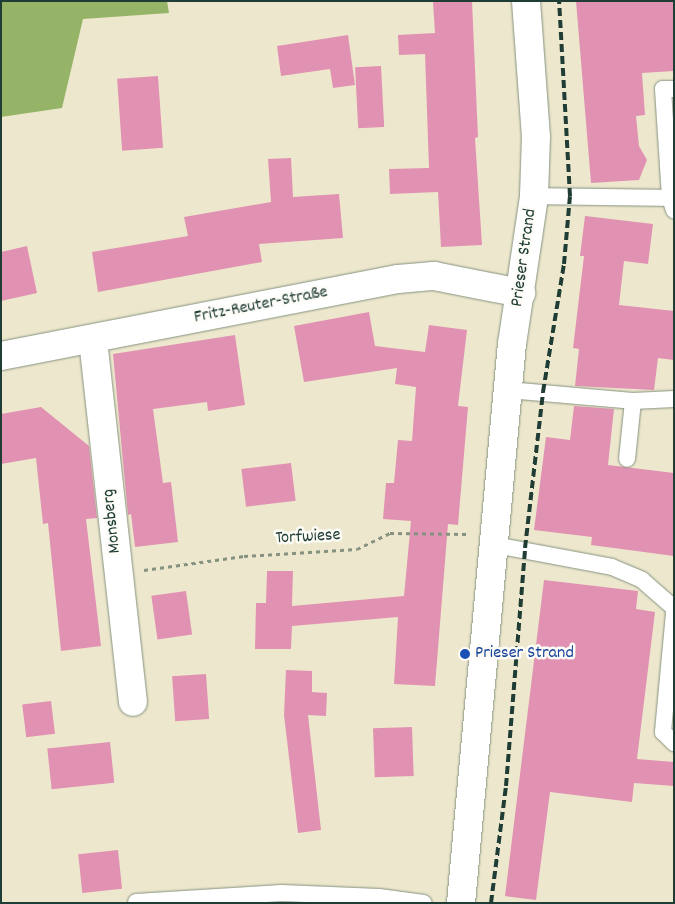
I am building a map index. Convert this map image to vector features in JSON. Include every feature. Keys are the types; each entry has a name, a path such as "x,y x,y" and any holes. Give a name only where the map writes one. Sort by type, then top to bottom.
{"street":[{"name":"Prieser Strand","path":"461,903 496,540 508,390 534,196 536,137 526,1"},
{"name":"Fritz-Reuter-Straße","path":"1,356 93,340 398,279 434,276 520,293"},
{"name":"Monsberg","path":"93,340 133,702"}],"lane":[{"path":"534,196 672,204 663,89 674,89"},
{"path":"508,390 633,401 674,399"},
{"path":"627,459 633,401"},
{"path":"496,540 612,567 642,580 674,608"},
{"path":"674,613 663,732 674,743"},
{"path":"136,902 282,894 379,897 424,903"}],"path":[{"name":"Torfwiese","path":"119,574 244,556 357,549 390,533 496,540"}],"green space":[{"path":"1,1 167,1 169,13 83,19 62,108 1,117"}],"building":[{"path":"472,1 478,137 475,138 482,245 441,247 438,192 390,194 389,169 429,168 425,54 399,55 398,35 435,33 433,2"},
{"path":"576,1 674,1 674,71 642,73 645,115 636,116 639,146 647,160 639,180 591,183"},
{"path":"348,35 355,85 333,88 330,69 281,76 277,46"},
{"path":"381,66 384,127 358,128 355,67"},
{"path":"158,76 163,148 122,151 117,79"},
{"path":"291,158 293,197 339,194 343,238 259,244 262,262 98,292 92,252 188,236 184,217 271,202 268,159"},
{"path":"585,216 653,224 648,264 624,261 619,305 674,311 674,360 658,358 654,390 575,386 579,349 573,348 584,256 580,256"},
{"path":"27,246 37,293 1,301 1,252"},
{"path":"369,312 375,346 425,352 429,325 467,330 458,406 468,407 458,525 448,524 435,686 394,684 398,617 292,626 291,649 255,649 256,603 266,603 267,571 293,571 292,606 404,596 411,521 383,519 386,483 394,483 398,440 412,441 416,387 395,384 397,368 304,382 294,326"},
{"path":"235,335 245,405 208,411 207,402 153,409 163,483 171,482 178,542 135,547 131,514 128,515 113,354"},
{"path":"574,406 614,409 608,465 674,473 674,556 591,545 592,537 534,530 546,437 570,440"},
{"path":"41,407 89,446 97,518 86,519 101,646 61,651 48,523 43,524 36,458 1,464 1,414"},
{"path":"291,463 296,501 246,507 241,469"},
{"path":"544,580 638,591 636,609 655,612 637,759 674,762 674,786 634,783 632,802 550,792 536,900 505,896"},
{"path":"186,591 192,635 157,639 151,596"},
{"path":"286,670 312,671 312,692 327,693 326,716 308,715 321,830 298,833 284,715"},
{"path":"206,674 209,719 175,721 172,676"},
{"path":"51,701 55,734 26,737 22,705"},
{"path":"412,727 414,776 375,777 373,728"},
{"path":"110,742 114,783 52,789 47,749"},
{"path":"118,850 122,889 82,893 78,854"}],"railway":[{"path":"491,903 506,786 525,548 543,392 564,264 570,196 559,1"}],"place":[{"name":"Prieser Strand","path":"465,654"}]}
